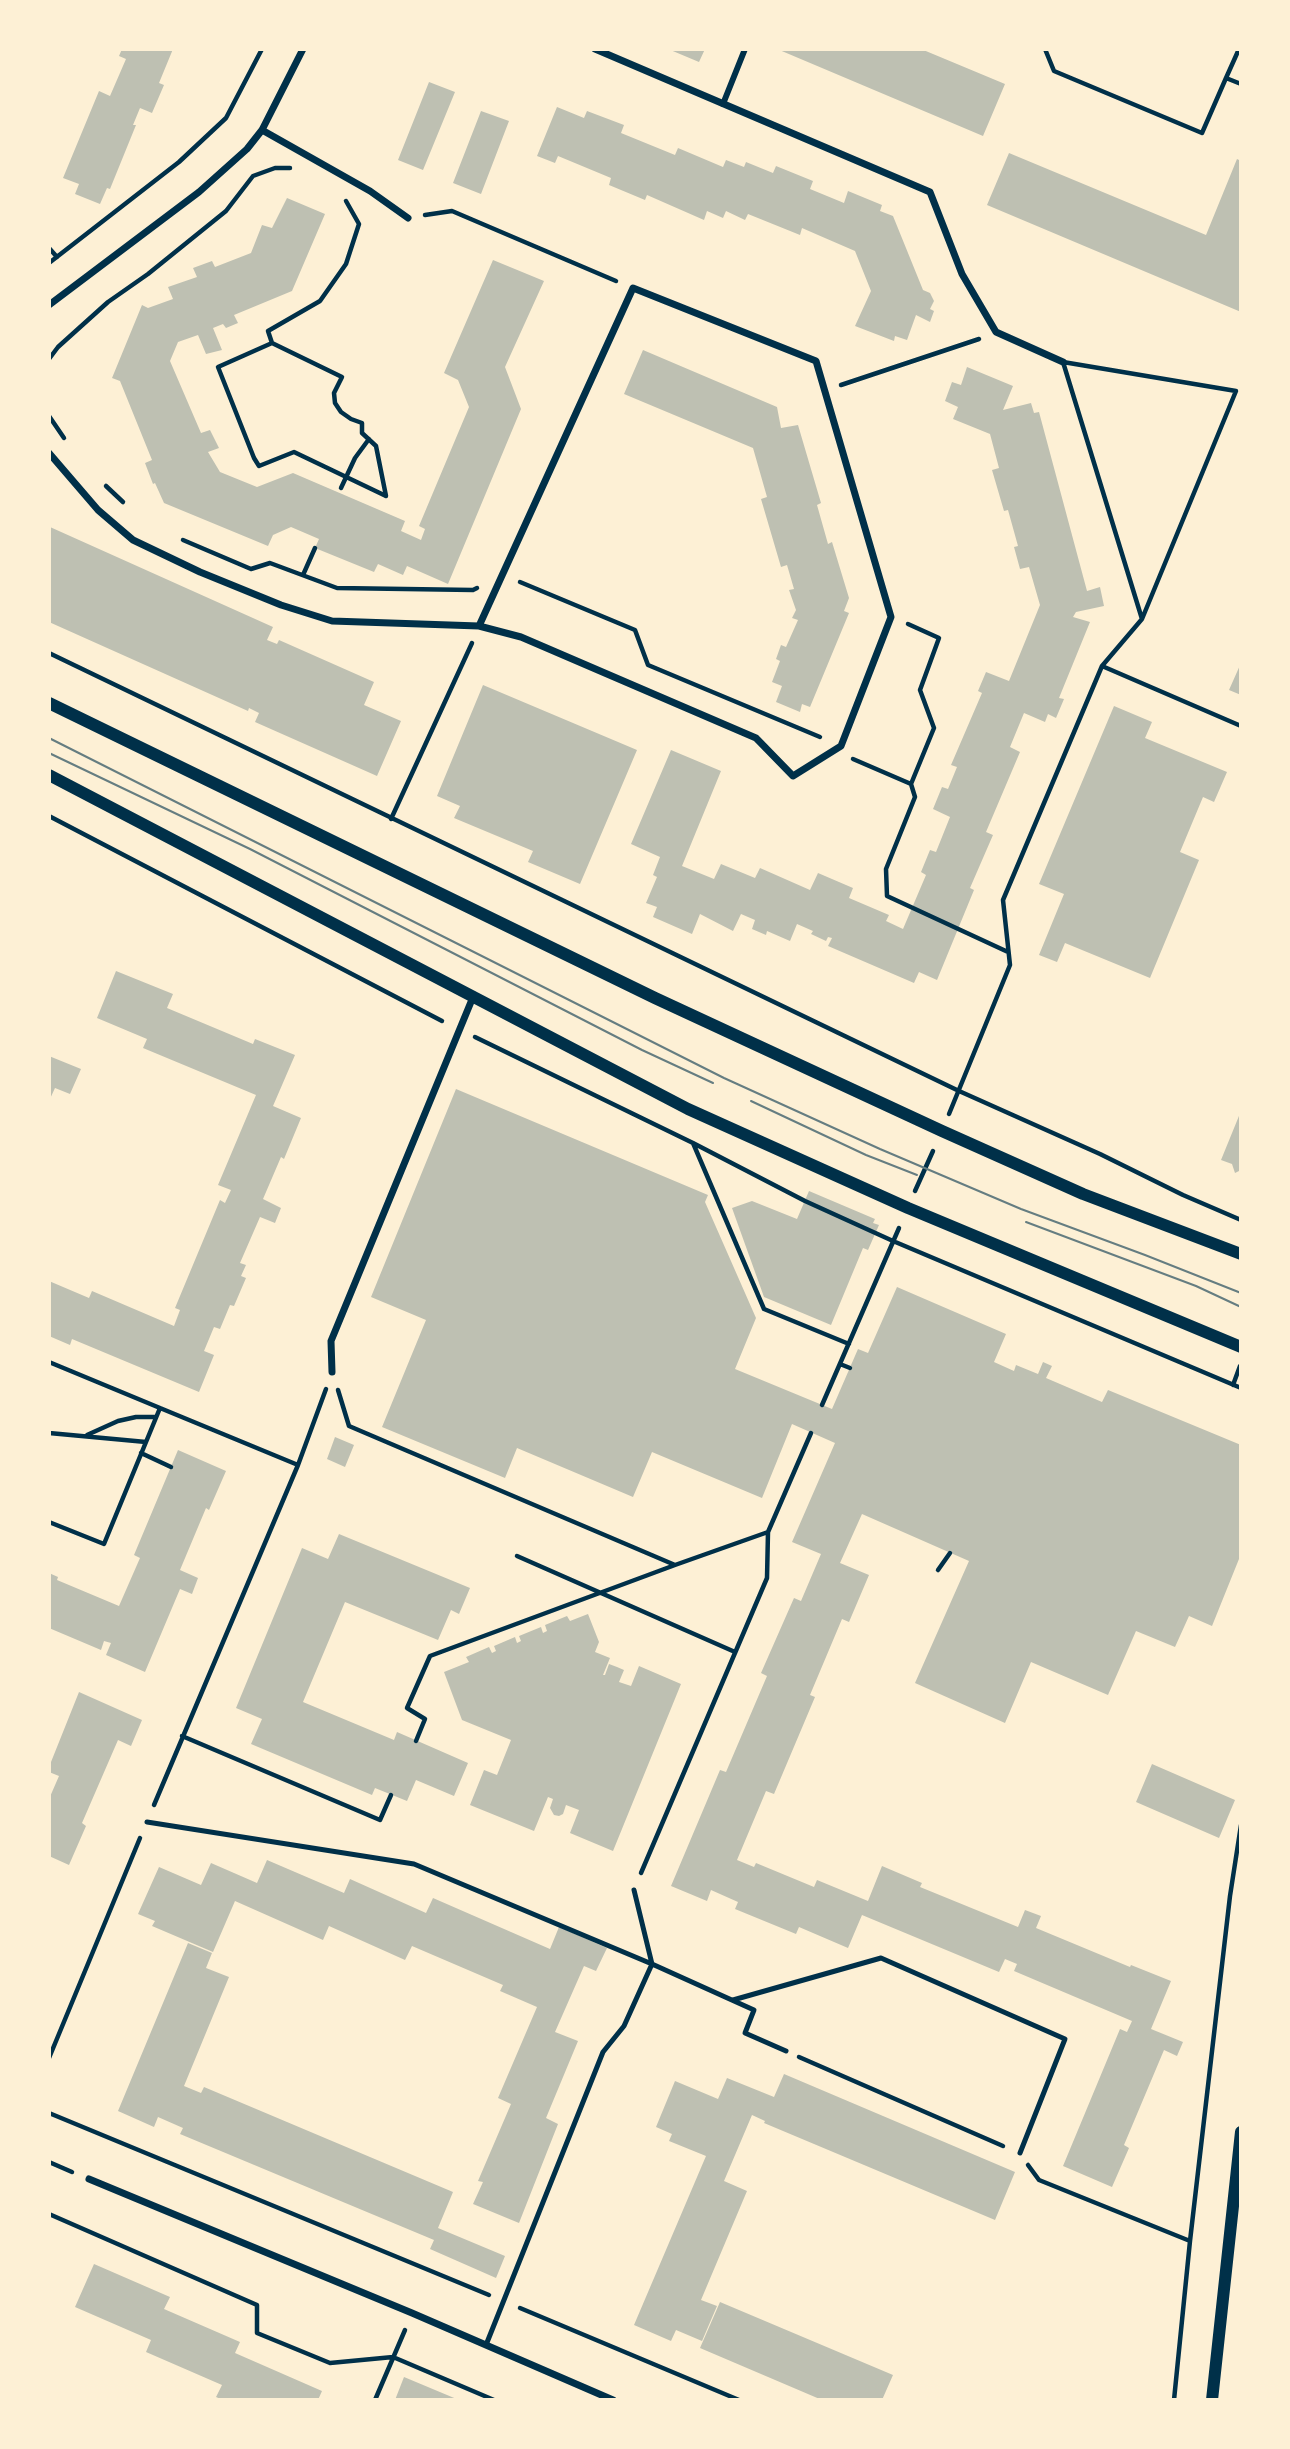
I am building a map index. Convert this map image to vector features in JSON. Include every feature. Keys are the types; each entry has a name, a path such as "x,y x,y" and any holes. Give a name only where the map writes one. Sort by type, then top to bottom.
{"street":[{"path":"49,305 199,192 229,166 262,130 303,49"},
{"path":"595,49 930,192 962,274 996,332 1062,362"},
{"path":"723,104 745,49"},
{"path":"262,130 370,191 408,218"},
{"path":"49,453 98,510 133,540 281,606 332,621 480,626 521,637 756,738 793,776 841,746 891,617 816,361 633,288 480,626"},
{"path":"49,703 655,998 942,1131 1083,1194 1241,1254"},
{"path":"49,775 688,1109 908,1208 1241,1347"},
{"path":"332,1373 331,1341 473,997"},
{"path":"1212,2400 1241,2132"},
{"path":"89,2179 613,2400"}],"lane":[{"path":"147,1822 414,1864 754,2010 745,2033 786,2051"},
{"path":"486,2345 603,2052 624,2026 652,1964 634,1890"},
{"path":"733,2000 881,1958 1065,2039 1020,2153"}],"path":[{"path":"49,263 179,162 226,118 262,49"},
{"path":"1045,49 1054,71 1202,133 1239,49"},
{"path":"1226,78 1241,84"},
{"path":"49,359 58,347 108,302 148,274 226,211 253,176 275,168 295,168"},
{"path":"272,343 218,367 259,466 294,452 386,496 376,446 362,433 362,423 341,412 335,403 334,393 342,377 272,343 268,331 320,301 346,264 359,224 342,196"},
{"path":"408,218 452,211 633,288"},
{"path":"49,248 57,257"},
{"path":"825,390 996,332"},
{"path":"1142,619 1062,362 1236,391"},
{"path":"822,1405 942,1131 1010,965 1003,900 1102,666 1142,619 1236,391 1241,388"},
{"path":"49,416 66,440"},
{"path":"341,488 355,458 369,439"},
{"path":"103,483 129,507"},
{"path":"174,536 251,569 270,563 337,588 473,590 503,575 635,630 648,665 841,746 854,760 911,783"},
{"path":"303,575 315,548"},
{"path":"891,617 939,638 920,690 934,728 911,783 915,797 886,869 887,896 1008,952"},
{"path":"391,819 480,626"},
{"path":"49,653 959,1091 1241,1220"},
{"path":"1102,666 1241,726"},
{"path":"49,816 460,1030 693,1143 805,1201 1241,1388"},
{"path":"693,1143 764,1309 849,1345"},
{"path":"49,1362 298,1465"},
{"path":"840,1364 850,1368"},
{"path":"1233,1384 1241,1364"},
{"path":"49,2057 298,1465 332,1373"},
{"path":"332,1373 349,1426 676,1565"},
{"path":"49,1522 104,1544 160,1408"},
{"path":"85,1437 118,1421 156,1417"},
{"path":"49,1433 146,1442"},
{"path":"634,1890 767,1578 768,1532 811,1433"},
{"path":"141,1453 171,1467"},
{"path":"416,1741 425,1719 407,1708 430,1656 768,1532"},
{"path":"938,1570 950,1553"},
{"path":"517,1556 735,1652"},
{"path":"182,1736 380,1820 391,1795"},
{"path":"1174,2400 1230,1896 1241,1825"},
{"path":"786,2051 1020,2153 1039,2180 1190,2241"},
{"path":"49,2113 739,2400"},
{"path":"49,2162 89,2179"},
{"path":"49,2214 257,2305 257,2333 330,2363 393,2357 494,2400"},
{"path":"375,2400 412,2313"}],"building":[{"path":"122,49 173,49 159,83 164,85 152,113 140,108 133,125 136,125 110,189 107,188 100,204 75,194 79,184 63,178 99,91 110,96 126,59 119,56"},
{"path":"668,49 705,49 699,62"},
{"path":"777,49 921,49 1005,84 983,136"},
{"path":"429,82 455,92 423,170 398,160"},
{"path":"557,107 584,118 587,111 624,125 621,133 675,155 678,148 723,167 726,160 744,167 746,162 773,173 776,166 813,181 810,189 844,203 848,191 882,205 880,211 893,216 923,290 930,293 934,301 930,309 934,311 930,322 916,315 907,340 895,336 894,341 855,326 871,291 855,251 802,228 800,235 748,214 745,220 726,211 723,218 707,211 704,220 647,195 645,200 609,185 611,178 558,156 555,163 537,156"},
{"path":"481,111 509,121 481,194 453,183"},
{"path":"1009,153 1206,235 1237,159 1241,161 1241,312 987,205"},
{"path":"287,198 325,214 292,291 234,315 238,323 226,328 223,324 213,328 222,350 206,354 198,335 178,342 170,361 201,433 210,430 219,448 208,452 220,472 257,487 293,473 405,521 401,531 421,540 425,529 419,526 469,407 458,380 444,373 493,260 544,281 505,367 521,409 448,584 407,566 403,575 378,564 374,572 315,548 319,539 291,527 273,535 268,546 164,503 155,483 153,484 145,463 152,460 120,381 112,378 142,305 148,308 173,299 168,287 197,277 193,268 212,261 215,267 251,253 262,225 272,228"},
{"path":"643,350 777,407 781,428 798,425 821,503 817,505 828,544 832,542 849,598 844,611 849,613 810,707 802,704 800,712 776,702 782,686 772,682 780,661 776,659 781,645 786,647 798,620 792,618 796,610 789,590 794,589 787,565 781,567 761,499 767,497 753,448 624,394"},
{"path":"967,367 1013,386 1003,410 1031,403 1034,413 1039,412 1087,591 1100,587 1104,606 1076,612 1073,617 1090,622 1059,698 1064,699 1056,718 1048,714 1045,722 1024,713 1010,747 1020,752 986,832 993,835 970,888 974,890 937,980 919,972 914,983 828,946 832,938 828,937 826,941 797,924 790,941 767,931 766,935 752,929 755,920 741,914 733,931 700,914 692,934 653,917 657,907 646,903 657,877 653,875 660,857 631,844 671,750 721,771 682,866 714,879 721,864 755,878 760,868 810,890 818,873 853,888 849,898 889,915 886,921 903,929 926,875 921,872 930,850 936,852 950,817 933,809 942,787 948,789 957,767 951,765 982,693 978,691 986,672 1009,681 1040,605 1029,567 1020,569 1014,547 1018,546 1008,510 1004,511 992,470 999,468 990,434 953,419 958,407 945,401 952,382 961,385"},
{"path":"50,527 273,627 267,640 277,644 279,640 374,682 364,705 401,721 377,776 255,722 259,713 249,708 248,711 49,622"},
{"path":"1241,663 1241,695 1229,690"},
{"path":"483,685 637,750 580,884 528,862 533,851 454,818 460,806 437,796"},
{"path":"1114,706 1152,722 1145,738 1227,772 1214,802 1203,797 1180,852 1199,860 1150,978 1065,943 1057,962 1039,955 1064,894 1039,884"},
{"path":"116,971 173,994 167,1008 253,1044 255,1039 295,1055 273,1106 301,1118 263,1199 281,1208 275,1223 260,1217 240,1263 246,1265 241,1276 246,1278 234,1306 230,1305 220,1329 214,1327 204,1351 214,1355 199,1392 72,1339 70,1345 49,1336 49,1281 89,1298 92,1291 174,1326 180,1310 175,1308 220,1200 225,1203 231,1190 218,1185 256,1095 143,1048 147,1039 97,1018"},
{"path":"49,1056 81,1069 70,1094 55,1088 49,1101"},
{"path":"456,1089 708,1195 705,1202 756,1318 735,1369 832,1409 858,1349 868,1353 897,1287 1006,1334 994,1362 1014,1371 1016,1365 1038,1374 1043,1362 1052,1366 1046,1378 1102,1402 1108,1390 1241,1445 1241,1554 1212,1626 1189,1616 1175,1647 1136,1631 1108,1695 1031,1662 1005,1723 915,1683 969,1561 862,1514 840,1563 869,1575 849,1622 842,1619 810,1695 815,1697 774,1794 766,1791 737,1860 754,1867 756,1863 814,1887 817,1880 868,1901 882,1866 922,1883 920,1887 1018,1927 1025,1910 1041,1916 1036,1928 1171,1981 1151,2029 1183,2042 1177,2056 1164,2050 1124,2145 1129,2148 1112,2187 1063,2166 1120,2029 1127,2032 1132,2021 1014,1971 1017,1964 1005,1959 999,1972 862,1915 848,1948 799,1927 796,1934 735,1909 738,1902 711,1890 707,1901 671,1886 720,1770 726,1772 767,1676 761,1673 794,1598 801,1601 821,1554 792,1542 835,1443 792,1424 762,1498 652,1452 633,1497 517,1448 505,1478 382,1427 426,1320 371,1297"},
{"path":"1241,1111 1241,1170 1235,1173 1232,1164 1221,1160"},
{"path":"809,1191 875,1219 873,1223 879,1225 868,1250 863,1248 831,1325 764,1297 732,1208 752,1201 797,1219"},
{"path":"335,1437 354,1445 345,1467 327,1459"},
{"path":"178,1450 226,1471 209,1510 206,1508 180,1570 198,1578 192,1594 180,1589 145,1672 106,1655 111,1643 104,1641 101,1650 49,1628 49,1573 58,1577 57,1580 119,1606 140,1558 134,1555"},
{"path":"339,1534 470,1588 459,1614 451,1610 438,1640 345,1602 303,1702 394,1740 397,1732 468,1763 454,1796 416,1780 407,1801 375,1788 372,1795 251,1744 262,1719 236,1708 302,1548 328,1559"},
{"path":"588,1614 599,1642 595,1652 610,1658 603,1675 609,1664 617,1667 624,1670 619,1682 631,1686 639,1666 681,1684 613,1851 570,1833 579,1810 566,1805 563,1814 554,1815 550,1808 553,1799 548,1797 534,1831 470,1805 484,1770 497,1775 511,1740 462,1720 444,1672 469,1662 466,1657 489,1647 492,1653 496,1651 494,1646 515,1637 517,1643 521,1641 519,1636 541,1627 543,1633 547,1631 545,1625 567,1616 570,1621"},
{"path":"79,1692 142,1720 131,1746 118,1740 82,1823 86,1826 69,1865 49,1856 49,1799 59,1776 49,1772 49,1767"},
{"path":"1152,1764 1235,1800 1219,1838 1136,1802"},
{"path":"267,1860 344,1893 350,1879 426,1913 433,1898 550,1949 559,1927 607,1948 596,1971 584,1966 555,2032 578,2041 546,2118 558,2124 519,2223 473,2204 483,2182 478,2181 511,2104 498,2098 537,2007 500,1991 503,1985 412,1946 405,1960 329,1926 323,1940 235,1901 213,1952 152,1926 155,1921 138,1914 159,1867 201,1885 211,1863 257,1883"},
{"path":"188,1943 212,1953 206,1968 229,1977 184,2086 201,2093 204,2087 453,2192 438,2228 505,2256 496,2278 430,2249 434,2240 180,2134 183,2128 158,2117 154,2127 118,2111"},
{"path":"784,2074 1015,2172 995,2220 764,2123 765,2121 752,2115 724,2181 747,2191 701,2300 717,2306 702,2341 676,2330 671,2341 634,2325 706,2156 669,2141 672,2134 656,2127 675,2081 718,2099 727,2078 774,2097"},
{"path":"94,2264 170,2297 164,2309 240,2342 235,2353 322,2391 318,2400 223,2400 216,2397 222,2385 146,2352 151,2340 75,2307"},
{"path":"720,2302 893,2375 882,2400 822,2400 700,2348"},
{"path":"404,2377 459,2400 395,2400"}],"tram line":[{"path":"49,738 724,1078 1021,1209 1241,1293"},
{"path":"49,753 250,849 642,1050 713,1083"},
{"path":"751,1101 866,1155 917,1175"},
{"path":"1026,1222 1196,1286 1241,1307"}]}
